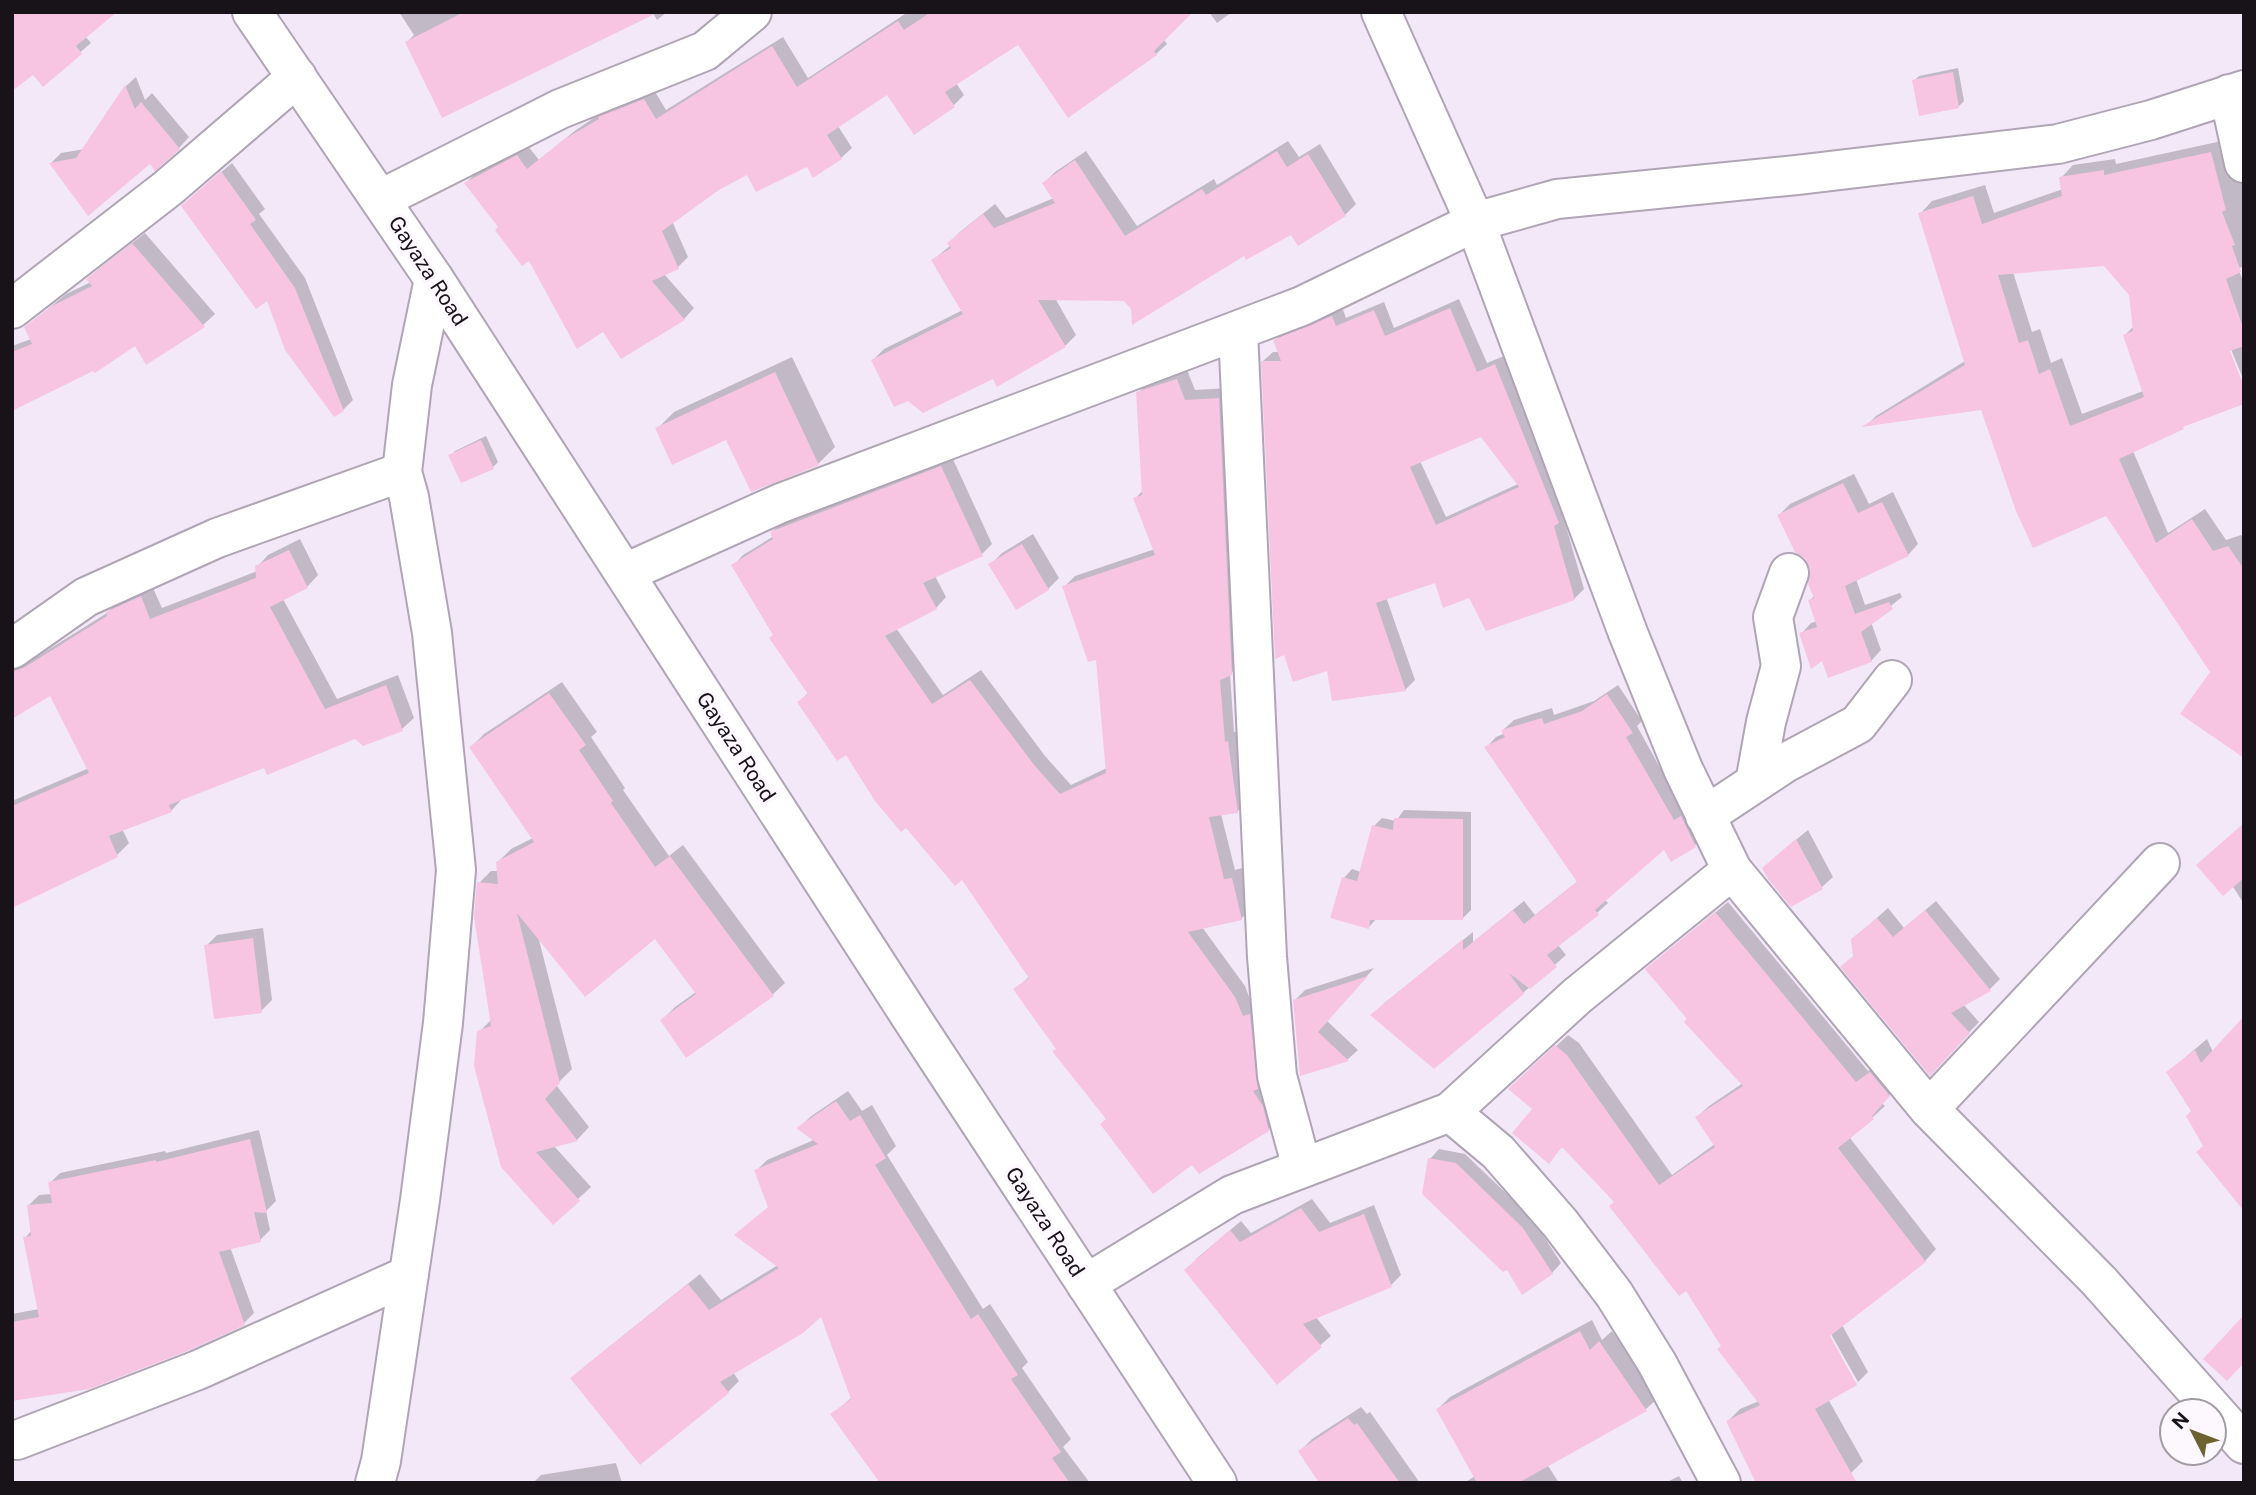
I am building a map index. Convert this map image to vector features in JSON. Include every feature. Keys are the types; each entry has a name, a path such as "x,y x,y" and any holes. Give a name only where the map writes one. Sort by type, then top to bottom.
{"street":[{"name":"Gayaza Road","path":"252,12 381,198 1217,1483"},
{"path":"381,198 560,109 705,51 752,12"},
{"path":"1381,12 1475,222 1623,620 1683,769 1732,870 1929,1109 2099,1281 2244,1444"},
{"path":"12,309 168,188 297,77"},
{"path":"625,573 781,503 1302,306 1475,222 1557,198 1797,175 2058,144 2151,120 2236,92 2244,163"},
{"path":"375,1483 381,1461 409,1275 443,1023 456,870 432,633 409,497 402,472 412,385 434,279"},
{"path":"1238,331 1267,957 1277,1076 1302,1168"},
{"path":"12,649 86,597 217,538 402,472"},
{"path":"1755,783 1766,722 1781,666 1773,617 1789,573"},
{"path":"1705,816 1785,763 1858,724 1892,680"},
{"path":"1929,1109 2160,863"},
{"path":"1086,1284 1232,1195 1450,1112 1577,996 1732,870"},
{"path":"1450,1112 1498,1152 1560,1223 1614,1294 1657,1363 1721,1483"},
{"path":"17,1440 198,1370 409,1275"}],"building":[{"path":"12,12 117,12 76,46 82,54 43,87 33,75 12,91"},
{"path":"464,12 659,12 442,118 405,42"},
{"path":"931,12 1193,12 1154,51 1157,55 1068,118 1018,45 945,92 955,107 914,135 887,95 827,135 842,159 813,178 807,167 756,192 747,175 719,190 662,231 679,269 652,281 685,320 621,359 603,332 577,349 529,261 522,266 495,230 498,227 464,183 517,155 527,169 563,140 599,119 598,117 644,99 656,119 772,46 797,87 898,21 904,30"},
{"path":"1953,72 1959,108 1919,116 1912,80"},
{"path":"125,85 135,109 141,102 180,149 155,171 150,164 88,216 49,163 76,158"},
{"path":"1277,151 1287,167 1308,154 1346,216 1298,246 1291,235 1246,260 1244,256 1132,325 1131,309 1124,301 1038,300 1066,347 997,387 993,379 923,413 908,401 894,407 871,360 963,314 931,260 951,248 947,243 983,214 994,228 1055,203 1042,183 1075,160 1125,236 1202,189 1206,195"},
{"path":"2211,152 2226,210 2222,212 2235,245 2232,246 2241,272 2226,279 2244,330 2244,346 2230,351 2244,386 2244,404 2183,427 2184,429 2119,459 2156,543 2192,519 2213,551 2228,546 2244,569 2244,758 2180,714 2210,672 2106,516 2033,548 2016,511 1981,410 1861,427 1965,365 1918,213 1973,196 1982,224 2062,196 2059,177 2104,170 2104,175","holes":["2104,266 2129,295 2133,331 2123,335 2144,397 2070,426 2050,369 2039,374 2028,340 2019,343 1998,275"]},
{"path":"221,171 256,220 250,224 295,288 344,411 334,417 285,350 267,301 256,309 181,206"},
{"path":"132,243 205,327 146,365 135,346 95,373 93,371 12,411 12,352 32,344 24,327 52,306 92,286 86,279"},
{"path":"1450,308 1477,372 1495,364 1559,523 1554,526 1575,600 1486,631 1469,598 1443,608 1435,583 1376,603 1406,691 1332,701 1327,671 1293,682 1284,655 1275,659 1261,361 1281,361 1273,340 1332,316 1336,326 1374,310 1385,336","holes":["1481,437 1519,487 1436,525 1410,467"]},
{"path":"775,372 819,465 751,492 726,440 672,465 655,428"},
{"path":"1177,379 1185,400 1219,398 1232,675 1220,680 1225,742 1228,741 1238,813 1209,817 1224,879 1232,878 1242,920 1188,932 1235,997 1243,1016 1250,1014 1258,1089 1253,1091 1263,1106 1269,1131 1199,1174 1192,1165 1153,1194 1100,1124 1106,1119 1052,1051 1056,1049 1013,989 1029,978 962,880 955,886 906,828 901,832 875,801 846,755 837,761 797,702 808,694 769,638 773,635 731,565 773,539 770,532 941,466 983,556 923,583 937,609 885,636 932,704 970,680 1035,766 1060,794 1106,773 1096,660 1088,662 1062,586 1155,555 1133,498 1142,495 1136,392"},
{"path":"481,440 494,469 461,483 448,455"},
{"path":"1843,483 1858,513 1882,502 1909,556 1845,586 1855,614 1889,602 1893,609 1861,632 1872,662 1828,678 1822,661 1811,669 1799,633 1817,627 1808,600 1814,598 1808,584 1810,569 1805,558 1795,552 1777,515"},
{"path":"1022,544 1049,590 1016,610 988,564"},
{"path":"289,550 308,588 270,607 325,709 386,685 403,731 363,746 355,739 267,775 264,768 169,805 172,812 109,836 118,857 12,908 12,806 89,773 50,696 12,719 12,672 25,667 107,616 106,612 141,596 150,619 256,578 255,566"},
{"path":"549,693 586,745 579,750 655,867 670,856 774,996 686,1058 660,1020 696,994 655,939 585,997 517,913 560,1083 545,1099 578,1141 536,1152 580,1201 553,1225 501,1167 474,1066 477,1031 491,1026 474,917 477,882 498,884 496,862 534,842 469,747"},
{"path":"1607,694 1633,733 1626,737 1674,820 1681,816 1696,847 1671,862 1664,850 1595,910 1599,915 1547,955 1557,967 1530,989 1509,973 1524,994 1434,1069 1370,1015 1463,939 1463,950 1513,910 1524,924 1577,882 1484,747 1505,737 1501,730 1542,718 1544,724 1582,711"},
{"path":"1394,818 1463,819 1463,920 1370,920 1369,929 1330,918 1342,877 1357,881 1372,825 1393,830"},
{"path":"2244,823 2244,878 2223,896 2196,865"},
{"path":"1796,839 1823,889 1791,907 1762,868"},
{"path":"1925,910 1991,991 1951,1013 1970,1033 1930,1076 1840,967 1853,956 1851,939 1877,918 1893,937"},
{"path":"1715,912 1856,1082 1870,1072 1890,1096 1872,1116 1874,1119 1838,1148 1926,1262 1830,1336 1857,1385 1815,1409 1857,1483 1756,1483 1726,1421 1760,1405 1717,1349 1721,1346 1686,1291 1679,1296 1609,1206 1614,1202 1562,1147 1549,1164 1512,1133 1532,1109 1508,1089 1555,1045 1567,1055 1659,1185 1715,1147 1695,1117 1743,1086 1684,1022 1687,1019 1645,969"},
{"path":"253,938 262,1013 214,1019 204,945"},
{"path":"1368,976 1318,1032 1349,1061 1300,1076 1293,1000"},
{"path":"2244,1016 2244,1211 2196,1152 2203,1146 2186,1116 2191,1111 2166,1072 2195,1050 2201,1063"},
{"path":"836,1101 850,1121 860,1115 886,1158 875,1165 971,1319 978,1314 1018,1375 1011,1379 1061,1452 1052,1458 1070,1483 880,1483 830,1414 851,1399 821,1317 803,1333 720,1382 729,1393 640,1465 570,1378 688,1284 709,1310 779,1268 734,1235 768,1207 754,1170 818,1144 796,1128"},
{"path":"250,1139 267,1213 254,1212 261,1242 219,1252 245,1325 190,1350 89,1389 12,1401 12,1322 39,1317 23,1237 31,1236 27,1205 52,1203 48,1182 156,1162"},
{"path":"1428,1158 1456,1163 1523,1228 1553,1274 1522,1295 1507,1270 1503,1272 1422,1194"},
{"path":"1301,1208 1319,1232 1364,1214 1392,1287 1303,1324 1322,1347 1277,1385 1184,1270 1230,1230 1240,1242"},
{"path":"2244,1315 2244,1363 2227,1381 2203,1359"},
{"path":"1580,1331 1590,1350 1599,1341 1647,1411 1518,1483 1477,1483 1436,1409"},
{"path":"1348,1418 1354,1425 1357,1423 1400,1483 1319,1483 1298,1451"}]}
